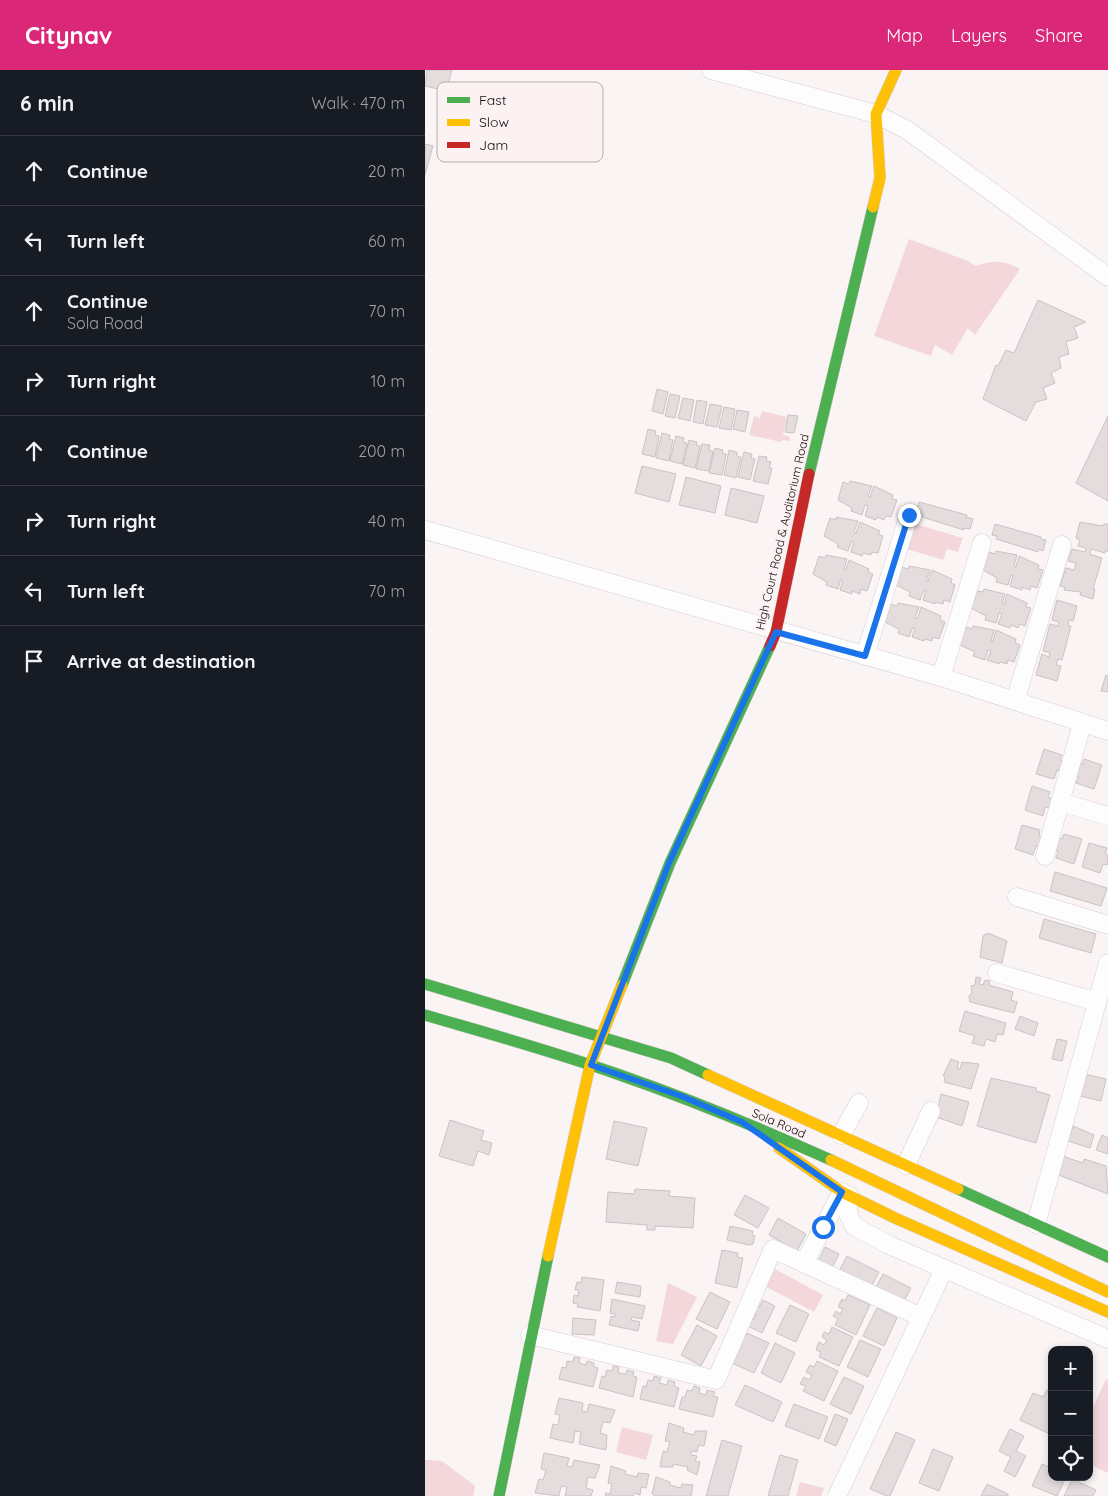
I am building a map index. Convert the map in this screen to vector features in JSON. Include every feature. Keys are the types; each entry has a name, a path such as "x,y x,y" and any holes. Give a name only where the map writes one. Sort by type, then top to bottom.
{"main road":[{"name":"High Court Road & Auditorium Road","path":"499,1496 530,1335 591,1065 669,863 776,632 815,447 880,178 876,114 896,70"},
{"name":"Sola Road","path":"425,984 671,1058 1107,1255"},
{"name":"Sola Road","path":"425,1015 591,1065 681,1096 787,1140 1108,1292"},
{"path":"742,1122 846,1193 895,1218 1108,1312"}],"street":[{"path":"711,70 876,114 907,130 1108,277"},
{"path":"865,656 909,515"},
{"path":"425,530 776,632 941,677 1108,731"},
{"path":"941,677 982,543"},
{"path":"1015,702 1062,545"},
{"path":"1045,856 1082,724"},
{"path":"1060,802 1108,816"},
{"path":"1017,897 1108,925"},
{"path":"1036,1224 1108,963"},
{"path":"997,973 1097,1002"},
{"path":"841,1135 859,1103"},
{"path":"906,1165 931,1111"},
{"path":"805,1263 846,1193"},
{"path":"846,1193 847,1214 854,1226 889,1245 1108,1339"},
{"path":"530,1335 716,1380 773,1249 921,1317"},
{"path":"837,1496 944,1269"}],"shaded area":[{"path":"909,239 968,261 976,266 998,262 1020,269 975,335 968,328 952,355 935,345 931,356 874,336"},
{"path":"762,411 787,417 783,435 790,437 789,441 782,440 781,442 749,435 754,416 760,418"},
{"path":"915,524 963,538 958,552 947,549 943,560 907,549"},
{"path":"775,1269 823,1295 814,1312 765,1286"},
{"path":"668,1283 697,1297 673,1344 656,1341"},
{"path":"1106,1379 1108,1380 1108,1473 1093,1466 1093,1407"},
{"path":"622,1427 653,1435 646,1460 616,1452"},
{"path":"425,1460 442,1461 475,1486 473,1496 425,1496"},
{"path":"800,1482 824,1488 821,1496 796,1496"}],"building":[{"path":"427,70 452,70 449,82 437,82 437,89 425,86"},
{"path":"425,144 433,146 425,175"},
{"path":"1038,300 1086,322 1074,327 1078,338 1066,342 1069,354 1059,357 1061,368 1051,373 1055,383 1043,388 1047,399 1036,402 1026,421 983,399 996,365 998,366 1006,350 1014,353"},
{"path":"657,389 668,392 663,414 652,411"},
{"path":"670,394 680,396 675,418 665,416"},
{"path":"683,398 694,400 690,421 678,418"},
{"path":"697,400 707,402 703,424 693,422"},
{"path":"710,404 722,406 717,427 705,425"},
{"path":"724,407 735,409 731,430 719,428"},
{"path":"737,410 749,412 745,432 733,429"},
{"path":"788,415 798,416 794,433 785,432"},
{"path":"1108,416 1108,501 1076,483"},
{"path":"648,429 656,431 655,435 659,436 655,457 642,454"},
{"path":"662,433 670,435 669,439 673,440 669,461 656,458"},
{"path":"676,436 684,438 683,442 687,443 682,464 670,461"},
{"path":"689,440 697,442 696,445 700,446 695,468 683,465"},
{"path":"702,444 710,445 709,450 713,451 709,471 696,469"},
{"path":"715,448 723,450 722,453 726,454 722,475 709,473"},
{"path":"729,450 737,452 737,456 741,457 736,478 724,475"},
{"path":"744,452 752,454 751,458 755,459 750,480 738,477"},
{"path":"759,456 767,457 766,461 771,462 769,468 772,468 768,484 753,481"},
{"path":"642,466 676,474 669,502 635,493"},
{"path":"686,477 721,486 715,513 679,505"},
{"path":"850,481 872,486 868,496 870,497 874,486 893,495 892,499 897,500 891,517 886,516 884,520 877,517 876,520 865,516 868,506 865,505 862,515 851,511 852,508 838,500 843,482 849,484"},
{"path":"731,488 764,496 757,523 725,515"},
{"path":"919,502 967,515 966,517 973,519 970,529 964,528 964,530 922,517 923,514 916,512"},
{"path":"836,517 858,521 854,532 856,533 860,522 880,531 878,534 883,536 878,553 872,552 871,555 863,553 862,556 851,552 854,542 852,541 848,551 837,547 838,544 824,536 830,518 836,520"},
{"path":"1080,522 1103,526 1108,524 1108,551 1105,551 1105,553 1091,549 1090,554 1102,558 1093,589 1095,589 1093,599 1080,595 1081,592 1064,590 1065,587 1060,586 1066,568 1074,570 1076,563 1068,561 1072,549 1085,552 1086,548 1078,546 1080,540 1076,538"},
{"path":"995,524 1041,537 1041,539 1046,540 1043,551 1039,549 1038,552 996,539 997,536 992,535"},
{"path":"996,551 1017,555 1014,566 1016,567 1019,556 1039,565 1038,569 1043,570 1037,588 1031,586 1030,590 1022,587 1022,590 1010,586 1013,576 1011,575 1008,585 996,582 997,578 983,570 989,552 995,554"},
{"path":"826,555 847,559 844,570 846,570 849,560 869,569 868,572 873,574 867,591 861,589 860,594 852,591 852,594 840,590 843,580 841,579 838,589 826,585 827,582 813,574 819,556 825,558"},
{"path":"909,566 930,570 926,581 928,581 932,570 952,579 951,583 955,585 950,602 944,600 943,604 935,602 935,604 923,600 926,590 924,590 920,600 909,596 910,592 896,585 902,567 908,569"},
{"path":"984,589 1005,594 1002,604 1004,605 1007,594 1027,603 1026,607 1031,608 1025,626 1020,624 1018,628 1011,625 1010,628 998,624 1002,614 999,613 996,623 985,620 986,616 971,608 977,591 983,592"},
{"path":"1057,600 1077,606 1073,621 1069,620 1068,625 1071,626 1062,660 1058,659 1056,665 1061,666 1057,681 1036,675 1042,654 1049,657 1050,653 1043,651 1050,624 1058,626 1059,622 1052,620"},
{"path":"898,603 919,607 915,618 918,618 921,607 941,616 940,620 945,622 939,639 933,637 932,641 925,639 924,641 912,637 915,628 913,627 909,637 898,633 899,629 885,622 891,604 897,606"},
{"path":"973,626 994,630 991,641 993,641 996,630 1016,639 1015,643 1020,645 1014,662 1008,660 1007,664 1000,662 999,664 987,660 991,651 988,650 985,660 973,656 975,652 960,645 966,627 972,629"},
{"path":"1106,675 1108,676 1108,692 1101,691"},
{"path":"1044,749 1062,755 1060,760 1064,762 1061,771 1057,770 1054,779 1036,774"},
{"path":"1084,759 1102,765 1094,789 1076,783 1079,777 1074,775 1078,762 1083,764"},
{"path":"1032,786 1050,792 1048,797 1052,799 1049,808 1045,807 1043,816 1025,810"},
{"path":"1022,825 1040,830 1039,836 1042,837 1040,847 1036,846 1033,855 1015,849"},
{"path":"1064,834 1082,839 1074,864 1056,858 1058,851 1053,850 1057,837 1062,839"},
{"path":"1089,843 1107,848 1105,854 1108,855 1107,865 1103,864 1100,873 1082,867"},
{"path":"1055,872 1107,888 1101,906 1050,891"},
{"path":"1044,919 1096,934 1091,953 1039,938"},
{"path":"988,933 1007,941 1002,963 980,957 983,936"},
{"path":"976,977 981,978 979,984 983,985 985,980 990,981 989,985 1013,992 1011,1000 1017,1002 1014,1013 970,1002 971,986 975,985"},
{"path":"965,1011 1006,1023 1003,1035 997,1034 995,1042 986,1039 984,1046 972,1043 975,1036 959,1031"},
{"path":"1020,1016 1038,1023 1034,1036 1015,1029"},
{"path":"1057,1039 1067,1041 1062,1061 1052,1059"},
{"path":"951,1059 959,1062 957,1068 960,1069 962,1062 979,1064 971,1089 944,1082 945,1077 943,1076"},
{"path":"1085,1074 1106,1079 1101,1101 1080,1096"},
{"path":"991,1078 1036,1088 1036,1091 1050,1095 1036,1143 977,1126"},
{"path":"941,1094 969,1102 962,1126 936,1117"},
{"path":"450,1120 484,1131 481,1140 492,1143 489,1155 478,1151 473,1166 439,1156"},
{"path":"614,1121 647,1128 638,1166 606,1159"},
{"path":"1073,1126 1094,1135 1090,1148 1068,1141"},
{"path":"1102,1135 1108,1138 1108,1154 1096,1150"},
{"path":"1059,1155 1083,1163 1084,1159 1106,1166 1108,1194 1053,1173"},
{"path":"635,1189 670,1191 669,1196 695,1198 693,1228 655,1226 655,1230 647,1230 647,1225 606,1222 608,1192 634,1194"},
{"path":"745,1195 769,1208 758,1228 734,1215"},
{"path":"778,1218 806,1234 797,1251 769,1235"},
{"path":"730,1226 753,1231 752,1235 755,1236 753,1244 749,1245 727,1240"},
{"path":"825,1247 839,1254 830,1272 816,1266"},
{"path":"722,1250 738,1253 737,1257 743,1258 737,1288 715,1283"},
{"path":"847,1256 879,1272 870,1289 838,1273"},
{"path":"883,1274 911,1288 903,1303 875,1289"},
{"path":"582,1277 604,1280 600,1311 577,1307 578,1304 573,1303 574,1295 578,1296 579,1290 575,1290 577,1282 581,1283"},
{"path":"617,1282 641,1286 640,1297 615,1293"},
{"path":"710,1292 730,1302 717,1329 696,1319"},
{"path":"848,1295 870,1305 856,1335 835,1325 838,1319 833,1316 836,1311 840,1314 843,1309 838,1307 842,1299 845,1301"},
{"path":"612,1299 645,1306 642,1319 632,1317 631,1320 640,1322 638,1331 609,1325 611,1316 615,1317 615,1314 610,1313"},
{"path":"763,1300 775,1306 762,1333 746,1325 749,1318 753,1320 756,1314 752,1313 755,1305 759,1307"},
{"path":"790,1305 809,1314 796,1342 776,1333"},
{"path":"877,1308 897,1318 884,1346 863,1336"},
{"path":"573,1318 596,1320 594,1335 572,1334"},
{"path":"697,1325 717,1336 701,1366 681,1355"},
{"path":"832,1327 853,1337 839,1366 819,1357 821,1352 816,1350 819,1342 824,1345 827,1340 822,1337 824,1332 829,1334"},
{"path":"747,1333 769,1343 754,1373 732,1363 736,1345 740,1347 742,1342 738,1340 741,1334 746,1336"},
{"path":"860,1340 881,1349 868,1377 847,1367"},
{"path":"775,1343 795,1353 781,1383 761,1373"},
{"path":"574,1357 580,1358 579,1363 586,1365 587,1361 594,1363 594,1367 598,1368 593,1387 559,1379 562,1367 566,1368 567,1361 573,1362"},
{"path":"817,1361 838,1371 824,1401 803,1391 806,1386 800,1384 804,1377 809,1380 812,1375 806,1372 810,1365 814,1367"},
{"path":"613,1366 619,1367 618,1373 626,1374 627,1370 634,1372 633,1376 637,1377 633,1397 599,1388 602,1376 605,1377 607,1370 612,1371"},
{"path":"654,1376 661,1378 659,1383 667,1385 668,1380 675,1382 674,1386 679,1388 674,1407 640,1399 643,1386 646,1387 648,1380 653,1381"},
{"path":"844,1377 864,1386 851,1414 830,1404"},
{"path":"745,1385 782,1402 773,1422 735,1405"},
{"path":"694,1386 700,1388 699,1393 706,1395 707,1390 715,1392 713,1396 718,1397 713,1417 679,1409 682,1397 685,1397 687,1390 692,1391"},
{"path":"1048,1390 1048,1433 1020,1420 1033,1393 1043,1397"},
{"path":"559,1398 583,1403 582,1411 587,1412 589,1404 615,1410 610,1423 603,1422 600,1433 607,1435 606,1450 579,1444 581,1432 575,1431 573,1443 550,1438 553,1424 558,1425 560,1415 555,1414"},
{"path":"794,1404 828,1417 819,1439 785,1426"},
{"path":"835,1414 848,1419 836,1446 824,1441"},
{"path":"669,1423 684,1428 683,1432 694,1435 695,1431 707,1431 704,1446 699,1445 697,1452 691,1451 691,1455 697,1456 695,1461 700,1462 697,1475 687,1470 688,1467 673,1464 673,1467 660,1467 663,1451 667,1452 670,1442 665,1441"},
{"path":"1010,1429 1024,1436 1016,1451 1026,1456 1015,1477 1004,1471 1011,1457 999,1451"},
{"path":"896,1432 915,1440 890,1496 887,1496 870,1489"},
{"path":"722,1440 742,1446 728,1496 706,1496"},
{"path":"933,1449 953,1457 939,1491 919,1483"},
{"path":"544,1453 569,1458 567,1466 572,1467 574,1460 600,1465 595,1478 588,1477 586,1488 593,1490 591,1496 565,1496 567,1487 561,1486 559,1496 535,1493 539,1479 543,1480 546,1470 541,1469"},
{"path":"780,1455 798,1460 788,1496 768,1496"},
{"path":"1042,1464 1048,1466 1048,1481 1064,1481 1057,1496 1032,1486"},
{"path":"611,1466 626,1471 625,1474 637,1477 638,1473 649,1474 646,1488 641,1487 640,1495 634,1493 633,1496 605,1496 606,1493 610,1494 612,1484 608,1483"},
{"path":"656,1477 670,1482 670,1485 681,1488 682,1484 693,1485 691,1496 656,1496 652,1494"},
{"path":"1071,1481 1076,1481 1096,1490 1093,1496 1064,1496"},
{"path":"987,1484 1008,1494 1008,1496 981,1496"}],"traffic: fast":[{"path":"809,474 873,207"},
{"path":"622,985 670,863 770,646"},
{"path":"425,984 671,1058 708,1075"},
{"path":"425,1015 547,1051 647,1085 727,1115 831,1160"},
{"path":"958,1189 1108,1257"},
{"path":"499,1496 548,1256"}],"traffic: slow":[{"path":"873,207 880,178 876,114 896,70"},
{"path":"548,1256 590,1065 622,985"},
{"path":"708,1075 958,1189"},
{"path":"779,1148 842,1192 895,1218 1108,1312"},
{"path":"831,1160 1108,1292"}],"traffic: jam":[{"path":"770,646 776,632 809,474"}],"route":[{"path":"823,1227 842,1192 742,1122 681,1096 591,1065 669,863 776,632 865,656 909,515"}]}
